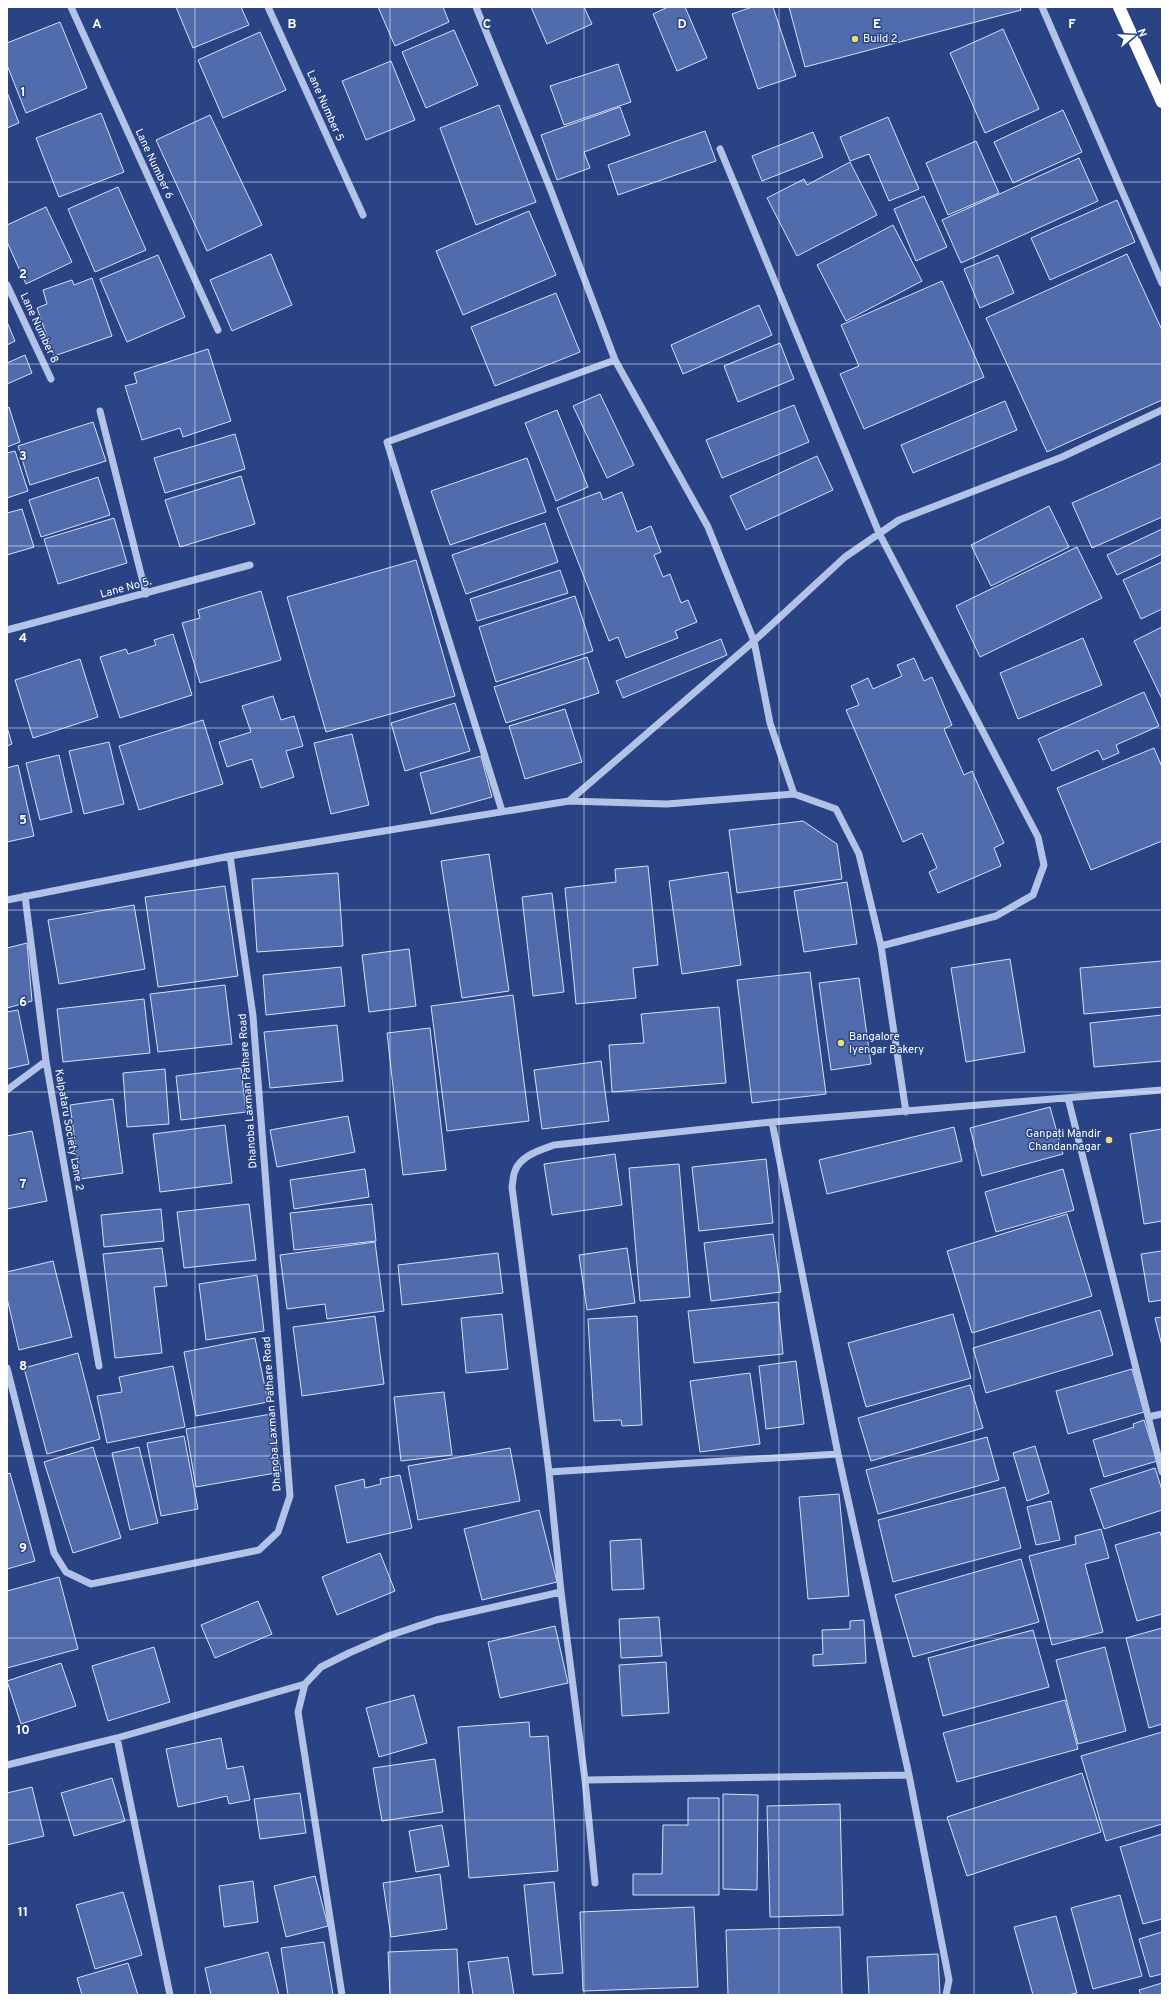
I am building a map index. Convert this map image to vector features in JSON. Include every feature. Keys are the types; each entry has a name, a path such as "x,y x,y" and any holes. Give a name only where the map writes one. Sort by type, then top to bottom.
{"highway":[{"path":"1119,7 1162,102"}],"street":[{"name":"Lane Number 6","path":"71,7 218,330"},
{"name":"Lane Number 5","path":"268,7 363,215"},
{"path":"476,7 550,188 615,360 708,527 754,641 770,723 794,794"},
{"path":"1042,7 1162,283"},
{"path":"720,149 879,533 1038,837 1044,865 1033,895 996,916 881,946"},
{"name":"Lane Number 8","path":"7,286 51,379"},
{"path":"502,811 386,442 615,360"},
{"path":"569,801 754,641 845,557 879,533 899,520 1062,457 1162,410"},
{"path":"100,411 146,594"},
{"name":"Lane No 5.","path":"7,630 250,565"},
{"path":"7,900 230,856 569,801 667,804 794,794 836,809 858,854 881,946 906,1112"},
{"name":"Dhanoba Laxman Pathare Road","path":"7,1368 54,1553 66,1572 91,1584 259,1550 278,1532 290,1496 253,1016 230,856"},
{"name":"Kalpataru Society Lane 2","path":"25,896 46,1061 99,1366"},
{"path":"7,1090 46,1061"},
{"path":"595,1883 585,1780 561,1592 549,1472 512,1187 515,1170 526,1158 538,1150 554,1145 772,1122 1162,1090"},
{"path":"1068,1098 1162,1472"},
{"path":"772,1122 838,1454 909,1775 949,1980 946,1995"},
{"path":"1148,1417 1162,1414"},
{"path":"549,1472 838,1454"},
{"path":"7,1765 117,1738 305,1684 322,1667 388,1636 436,1620 561,1592"},
{"path":"305,1684 298,1712 342,1995"},
{"path":"117,1738 170,1995"},
{"path":"585,1780 909,1775"}],"building":[{"path":"176,7 241,7 249,25 193,48"},
{"path":"378,7 443,7 449,22 395,46"},
{"path":"531,7 584,7 592,24 547,44"},
{"path":"668,7 685,7 707,58 677,71 653,14"},
{"path":"752,7 773,7 796,76 758,89 732,14"},
{"name":"Build 2","path":"789,7 1020,7 1021,10 805,67"},
{"path":"60,22 87,88 26,113 7,65 7,43"},
{"path":"1003,29 1039,109 985,133 950,53"},
{"path":"454,30 478,85 426,108 402,52"},
{"path":"260,32 286,90 223,118 198,60"},
{"path":"391,61 415,120 366,140 342,81"},
{"path":"618,64 631,102 564,125 550,86"},
{"path":"7,92 19,123 7,128"},
{"path":"499,105 536,202 476,225 440,128"},
{"path":"620,107 630,135 584,152 590,168 557,180 541,135"},
{"path":"1063,110 1082,152 1013,183 994,142"},
{"path":"101,113 124,172 59,197 36,138"},
{"path":"210,115 262,225 207,251 156,140"},
{"path":"888,117 919,189 889,201 869,154 850,161 840,137"},
{"path":"705,131 716,161 618,195 608,165"},
{"path":"813,132 823,157 762,181 752,156"},
{"path":"976,141 999,193 948,215 926,163"},
{"path":"1079,158 1098,201 961,263 942,220"},
{"path":"850,162 877,215 797,256 767,198 804,179 807,185"},
{"path":"118,187 146,250 95,272 68,209"},
{"path":"924,196 947,247 916,261 894,209"},
{"path":"1117,200 1135,242 1050,280 1031,238"},
{"path":"46,207 72,262 26,284 7,242 7,225"},
{"path":"529,211 556,275 463,315 436,251"},
{"path":"893,225 922,281 846,321 817,265"},
{"path":"271,254 292,305 232,331 210,280"},
{"path":"1127,254 1162,330 1162,400 1047,452 986,318"},
{"path":"158,255 185,317 127,342 100,279"},
{"path":"998,255 1014,293 980,308 964,269"},
{"path":"92,278 112,336 54,356 37,308 47,304 43,290 72,280 74,285"},
{"path":"942,281 984,377 864,429 840,374 859,366 841,325"},
{"path":"556,293 580,352 495,386 471,327"},
{"path":"759,305 772,335 683,374 671,345"},
{"path":"7,322 15,341 7,345"},
{"path":"780,343 794,379 738,402 724,366"},
{"path":"208,349 231,421 183,437 180,428 142,440 125,386 137,383 134,373"},
{"path":"25,355 32,373 7,384 7,363"},
{"path":"600,394 634,465 607,478 573,406"},
{"path":"1005,401 1017,430 913,473 901,445"},
{"path":"794,405 809,442 722,478 706,440"},
{"path":"9,407 20,442 7,447 7,408"},
{"path":"557,410 588,487 556,501 525,423"},
{"path":"93,422 106,461 30,485 18,446"},
{"path":"235,434 245,469 165,493 154,458"},
{"path":"15,451 28,491 7,498 7,453"},
{"path":"817,456 833,490 746,530 730,496"},
{"path":"527,458 546,512 450,545 431,491"},
{"path":"1162,463 1162,517 1092,548 1072,503"},
{"path":"241,476 255,524 180,547 165,500"},
{"path":"98,477 110,515 41,537 29,500"},
{"path":"600,492 603,500 622,492 637,532 651,526 661,552 654,555 663,577 670,574 681,603 688,600 697,622 675,631 678,638 626,658 618,637 609,641 557,508"},
{"path":"1049,506 1069,547 991,586 971,545"},
{"path":"22,509 34,547 7,555 7,513"},
{"path":"114,518 127,563 58,584 44,539"},
{"path":"545,523 558,562 466,594 452,555"},
{"path":"1162,529 1162,554 1117,575 1107,555"},
{"path":"1077,547 1102,598 980,657 956,606"},
{"path":"416,560 455,696 326,732 287,597"},
{"path":"1162,562 1162,609 1141,619 1123,580"},
{"path":"560,570 568,593 477,621 470,599"},
{"path":"261,591 281,660 200,683 182,623 200,618 198,610"},
{"path":"575,596 593,651 496,682 479,627"},
{"path":"1162,627 1162,699 1134,641"},
{"path":"173,634 192,695 120,718 100,657 126,649 128,654 156,645 154,640"},
{"path":"1083,638 1102,685 1018,719 1000,673"},
{"path":"721,639 727,655 623,698 616,681"},
{"path":"587,657 599,693 506,723 494,687"},
{"path":"914,658 924,681 932,677 952,725 944,729 964,775 972,771 1004,843 994,848 1001,866 938,893 929,872 937,868 922,833 903,842 846,710 859,705 851,686 868,678 873,689 902,676 897,665"},
{"path":"80,659 98,717 33,738 15,680"},
{"path":"1144,692 1159,726 1116,745 1119,753 1103,760 1098,750 1052,771 1038,739"},
{"path":"273,696 281,720 294,716 303,746 286,751 294,777 261,788 252,759 227,767 219,742 251,732 242,706"},
{"path":"455,703 470,751 405,771 391,723"},
{"path":"565,709 582,762 525,779 509,726"},
{"path":"203,720 223,784 139,810 119,746"},
{"path":"7,727 12,744 7,746"},
{"path":"352,734 369,805 331,814 314,743"},
{"path":"109,742 124,804 84,814 69,751"},
{"path":"1154,748 1162,767 1162,841 1091,870 1057,788"},
{"path":"59,755 72,812 40,820 26,763"},
{"path":"481,756 492,797 431,814 420,773"},
{"path":"18,765 34,836 7,842 7,768"},
{"path":"803,821 837,844 842,879 737,893 729,830"},
{"path":"489,854 509,991 462,998 441,861"},
{"path":"648,866 658,965 633,968 636,998 576,1004 565,888 616,882 615,869"},
{"path":"728,872 741,965 682,974 669,881"},
{"path":"338,873 343,946 257,952 252,879"},
{"path":"847,882 857,944 804,952 794,891"},
{"path":"225,886 238,976 158,987 145,897"},
{"path":"552,893 564,992 533,996 522,897"},
{"path":"134,905 145,969 59,984 48,920"},
{"path":"27,943 32,1001 7,1008 7,948"},
{"path":"409,949 416,1006 369,1012 362,955"},
{"path":"1010,959 1025,1052 966,1062 951,968"},
{"path":"1162,961 1162,1007 1084,1014 1080,968"},
{"path":"341,967 345,1006 266,1015 263,975"},
{"path":"810,972 826,1094 752,1103 737,980"},
{"path":"859,978 871,1064 831,1070 819,983"},
{"path":"225,985 232,1044 158,1052 150,994"},
{"path":"513,995 529,1121 447,1131 431,1006"},
{"path":"144,999 150,1053 63,1062 57,1009"},
{"path":"719,1007 726,1083 612,1092 609,1045 644,1043 641,1014"},
{"path":"18,1010 29,1064 7,1069 7,1012"},
{"path":"1162,1015 1162,1061 1094,1067 1090,1023"},
{"path":"337,1025 343,1081 270,1088 264,1032"},
{"path":"430,1028 446,1170 403,1175 387,1033"},
{"path":"601,1061 609,1121 542,1129 534,1070"},
{"path":"241,1068 246,1112 181,1120 176,1076"},
{"path":"165,1069 169,1124 127,1127 123,1073"},
{"path":"113,1099 123,1173 80,1179 70,1105"},
{"path":"1050,1107 1063,1154 982,1176 970,1128"},
{"path":"348,1116 355,1152 277,1167 270,1130"},
{"path":"225,1125 232,1183 160,1192 153,1134"},
{"path":"954,1127 962,1161 827,1194 819,1160"},
{"path":"1162,1129 1162,1221 1144,1224 1130,1134"},
{"path":"32,1131 47,1201 7,1209 7,1136"},
{"path":"615,1154 622,1205 552,1215 544,1164"},
{"path":"766,1159 773,1223 699,1231 692,1167"},
{"path":"679,1164 690,1297 640,1301 629,1168"},
{"path":"365,1169 369,1197 294,1209 290,1180"},
{"path":"1063,1169 1074,1210 996,1232 985,1192"},
{"path":"249,1204 256,1260 184,1268 177,1212"},
{"path":"372,1204 376,1241 294,1250 290,1213"},
{"path":"161,1209 164,1241 104,1247 101,1215"},
{"path":"1067,1214 1092,1296 972,1333 947,1251"},
{"path":"773,1234 781,1292 711,1301 704,1243"},
{"path":"375,1242 384,1311 327,1319 325,1304 287,1309 280,1255"},
{"path":"162,1248 167,1286 154,1287 162,1353 115,1358 103,1254"},
{"path":"627,1248 635,1303 587,1310 579,1255"},
{"path":"1162,1251 1162,1300 1149,1302 1141,1254"},
{"path":"498,1253 503,1293 402,1305 398,1265"},
{"path":"53,1261 72,1337 19,1350 7,1298 7,1272"},
{"path":"257,1275 264,1331 206,1340 199,1284"},
{"path":"778,1302 783,1354 694,1363 688,1311"},
{"path":"1100,1310 1113,1355 986,1393 973,1348"},
{"path":"502,1314 508,1369 466,1373 461,1318"},
{"path":"953,1314 971,1378 866,1407 848,1343"},
{"path":"375,1316 384,1384 302,1396 293,1327"},
{"path":"637,1316 642,1425 622,1426 621,1420 594,1421 588,1319"},
{"path":"1162,1317 1162,1346 1155,1318"},
{"path":"255,1338 268,1402 196,1416 184,1352"},
{"path":"78,1353 100,1439 47,1454 24,1368"},
{"path":"796,1361 804,1424 766,1429 759,1366"},
{"path":"173,1366 185,1427 107,1443 97,1396 122,1392 119,1377"},
{"path":"1132,1369 1144,1412 1068,1434 1056,1391"},
{"path":"750,1373 760,1444 700,1452 690,1381"},
{"path":"970,1385 983,1428 871,1461 858,1418"},
{"path":"444,1392 452,1455 401,1461 394,1397"},
{"path":"271,1414 281,1472 196,1487 186,1429"},
{"path":"1144,1420 1157,1461 1104,1477 1093,1440 1134,1427 1133,1424"},
{"path":"184,1436 198,1509 161,1516 147,1443"},
{"path":"987,1437 999,1480 878,1514 866,1470"},
{"path":"1035,1446 1049,1493 1027,1501 1013,1453"},
{"path":"93,1447 121,1538 73,1553 44,1462"},
{"path":"139,1447 158,1523 130,1530 112,1453"},
{"path":"510,1448 520,1501 418,1520 408,1466"},
{"path":"1155,1468 1162,1490 1162,1510 1104,1529 1090,1489"},
{"path":"10,1473 35,1561 7,1569 7,1474"},
{"path":"400,1475 412,1528 347,1543 335,1486 364,1479 365,1488 381,1484 380,1479"},
{"path":"1005,1487 1021,1548 893,1582 878,1520"},
{"path":"839,1494 849,1596 808,1599 799,1497"},
{"path":"1051,1501 1060,1540 1036,1545 1027,1507"},
{"path":"539,1510 557,1582 482,1600 464,1529"},
{"path":"1101,1529 1109,1558 1085,1564 1103,1632 1052,1645 1029,1556 1076,1544 1075,1536"},
{"path":"1160,1532 1162,1539 1162,1614 1137,1621 1115,1545"},
{"path":"641,1539 644,1589 612,1590 610,1541"},
{"path":"380,1553 395,1591 337,1615 322,1577"},
{"path":"1021,1559 1039,1622 913,1657 895,1595"},
{"path":"59,1577 78,1649 7,1668 7,1591"},
{"path":"258,1601 272,1634 215,1658 201,1625"},
{"path":"659,1617 662,1656 621,1658 619,1619"},
{"path":"864,1620 866,1663 813,1666 813,1655 823,1654 822,1630 850,1629 850,1621"},
{"path":"555,1626 568,1683 500,1698 488,1642"},
{"path":"1162,1628 1162,1724 1149,1728 1126,1638"},
{"path":"1033,1630 1049,1687 943,1716 928,1658"},
{"path":"154,1647 170,1702 108,1721 92,1666"},
{"path":"1105,1647 1126,1731 1078,1744 1056,1660"},
{"path":"666,1662 669,1713 622,1716 619,1665"},
{"path":"61,1663 76,1706 21,1724 7,1681"},
{"path":"414,1695 427,1743 379,1757 366,1708"},
{"path":"1065,1700 1078,1749 957,1782 943,1733"},
{"path":"529,1722 530,1737 548,1736 558,1871 469,1878 458,1727"},
{"path":"1162,1732 1162,1824 1106,1841 1081,1756"},
{"path":"221,1738 227,1769 243,1766 250,1800 229,1804 227,1796 178,1807 166,1749"},
{"path":"435,1759 443,1812 382,1821 373,1768"},
{"path":"1082,1773 1101,1832 967,1876 947,1817"},
{"path":"112,1778 125,1821 74,1836 61,1793"},
{"path":"32,1787 44,1836 7,1845 7,1793"},
{"path":"300,1793 306,1833 260,1839 254,1799"},
{"path":"723,1794 758,1795 757,1890 723,1889"},
{"path":"688,1798 719,1798 719,1895 633,1895 633,1874 662,1874 663,1825 688,1825"},
{"path":"840,1804 843,1915 770,1917 767,1806"},
{"path":"442,1825 449,1866 416,1872 409,1831"},
{"path":"1162,1834 1162,1919 1143,1924 1120,1847"},
{"path":"440,1874 447,1929 391,1937 383,1883"},
{"path":"315,1876 328,1926 286,1937 274,1886"},
{"path":"253,1881 258,1922 224,1927 219,1886"},
{"path":"554,1882 563,1973 533,1975 524,1885"},
{"path":"123,1892 142,1955 95,1969 76,1905"},
{"path":"1120,1895 1142,1976 1093,1989 1071,1908"},
{"path":"694,1907 698,1987 583,1991 580,1912"},
{"path":"1056,1916 1077,1993 1068,1995 1033,1995 1014,1927"},
{"path":"840,1927 842,1995 728,1995 726,1930"},
{"path":"1162,1932 1162,1974 1150,1977 1139,1939"},
{"path":"324,1942 333,1995 288,1995 281,1948"},
{"path":"457,1949 459,1995 390,1995 388,1952"},
{"path":"268,1952 279,1995 211,1995 205,1968"},
{"path":"938,1954 940,1995 869,1995 867,1957"},
{"path":"508,1957 514,1995 473,1995 468,1962"},
{"path":"128,1963 138,1995 82,1995 77,1978"},
{"path":"1162,1983 1162,1995 1141,1995 1139,1990"}],"place":[{"name":"Build 2","path":"855,39"},
{"name":"Bangalore Iyengar Bakery","path":"841,1043"},
{"name":"Ganpati Mandir Chandannagar","path":"1109,1140"}]}
